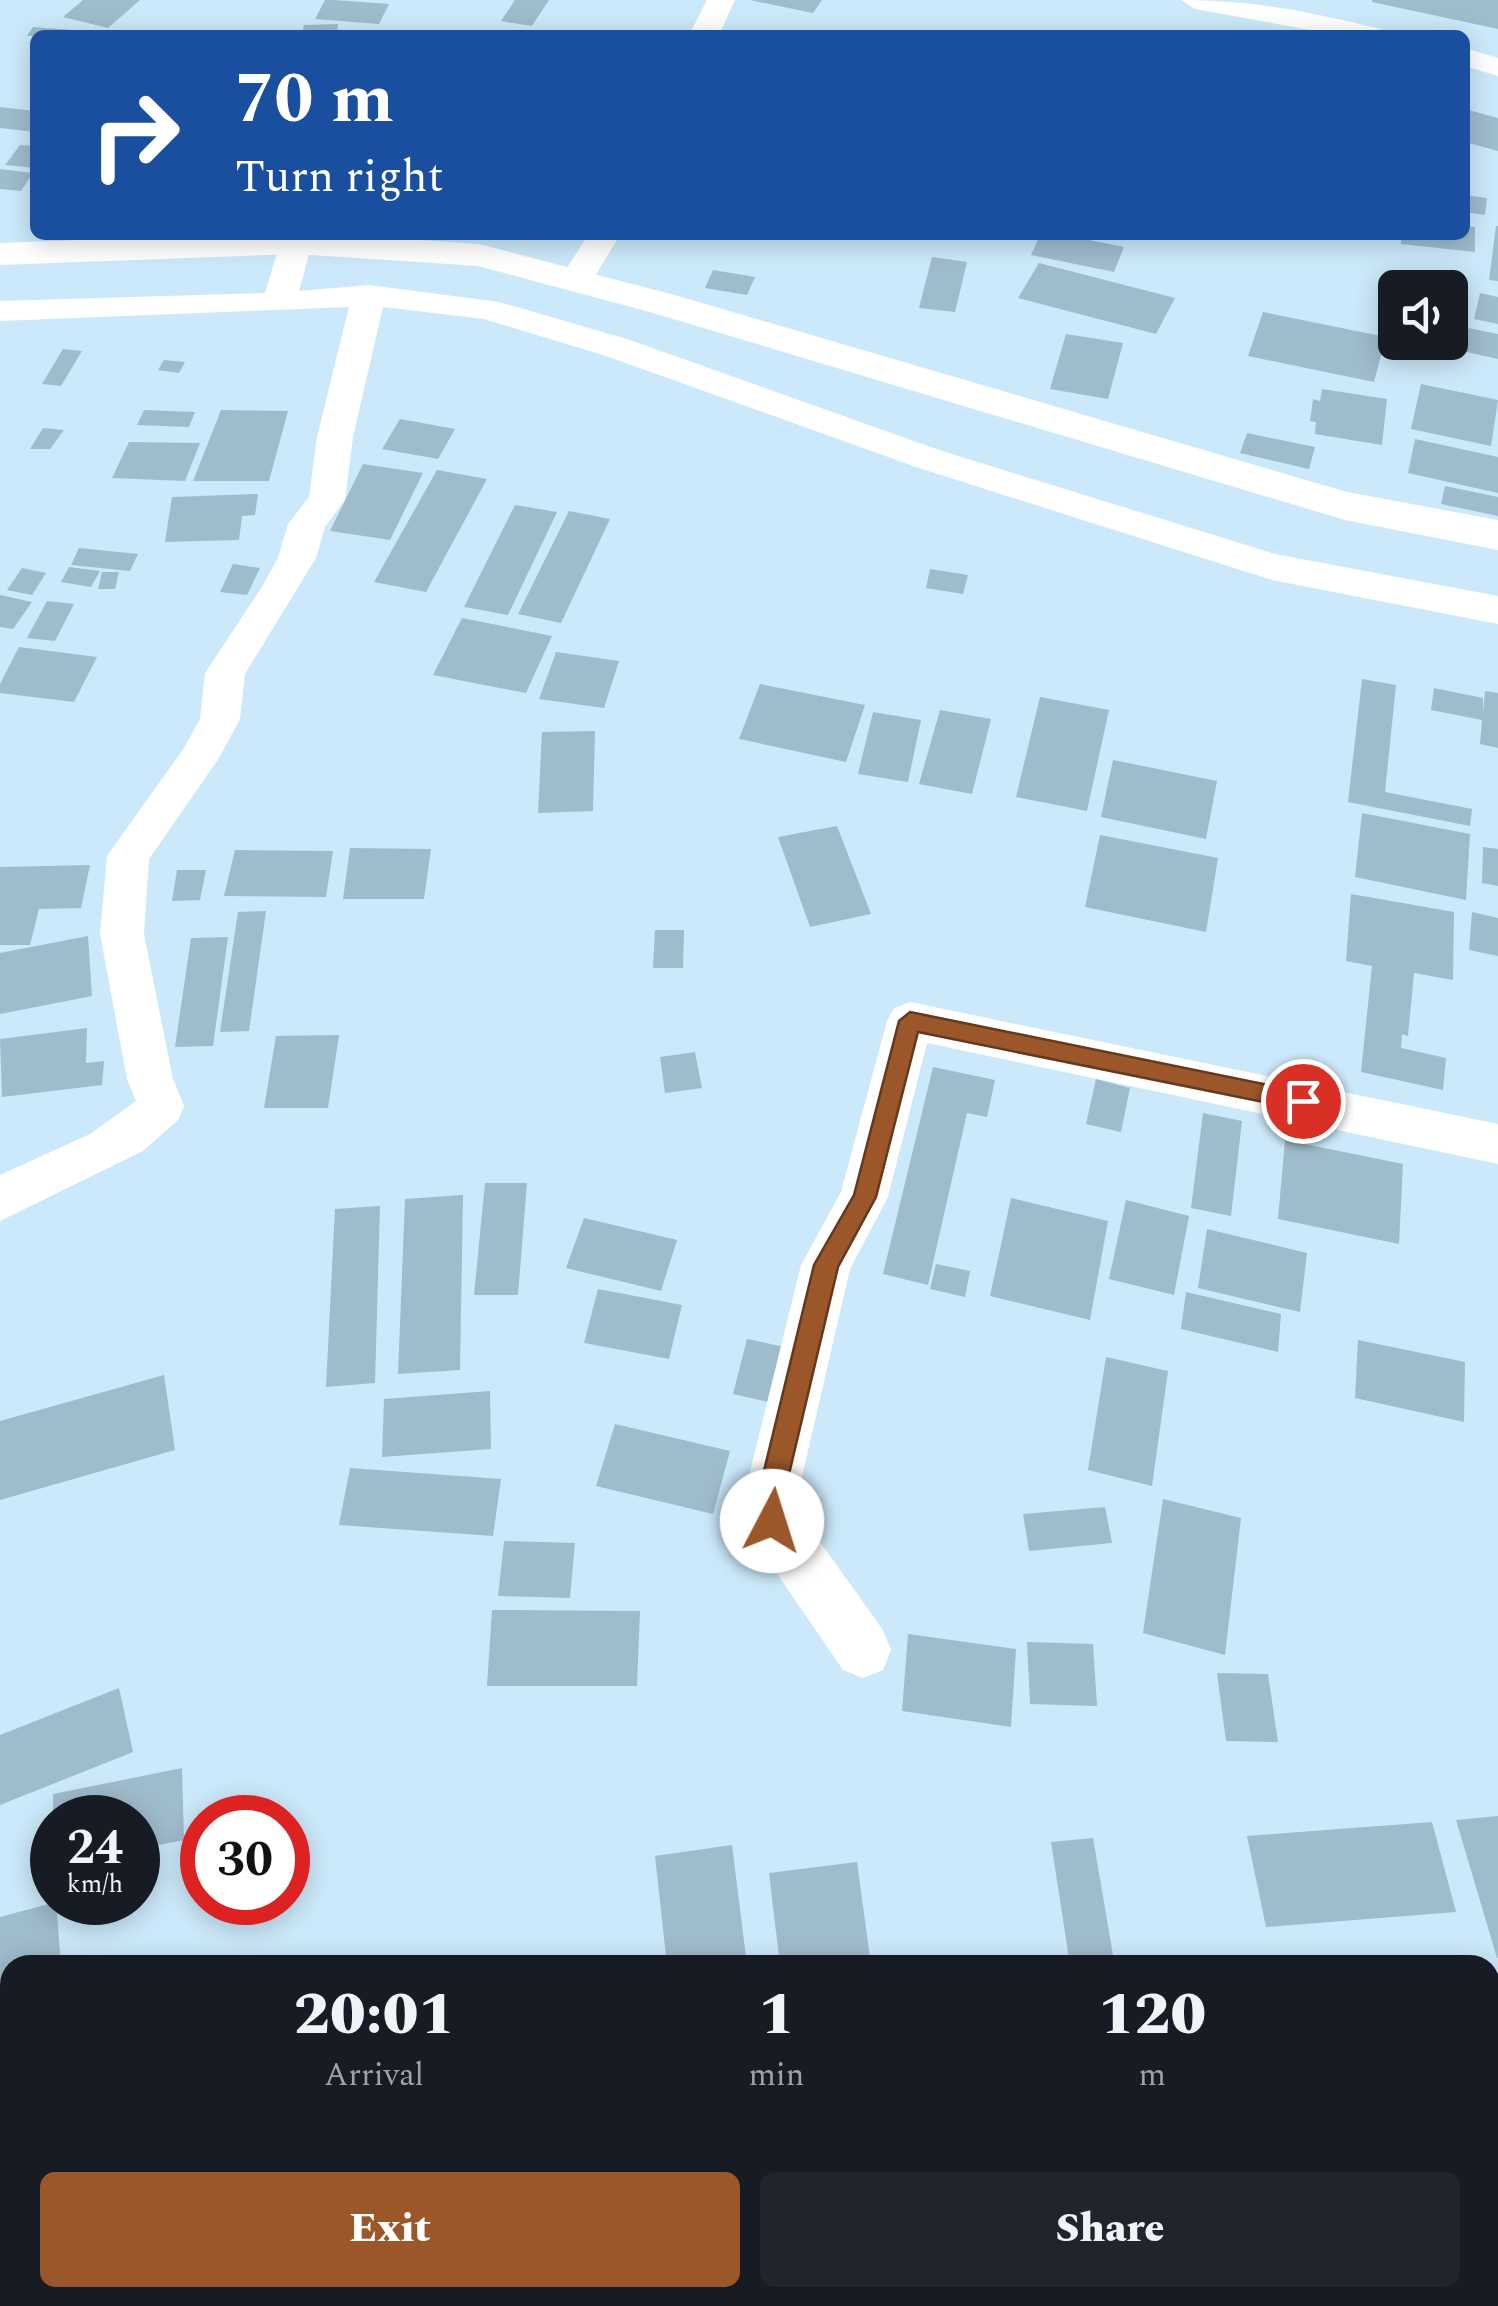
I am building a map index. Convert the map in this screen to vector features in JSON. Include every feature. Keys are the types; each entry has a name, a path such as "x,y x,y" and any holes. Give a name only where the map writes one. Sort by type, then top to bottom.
{"street":[{"path":"706,30 721,0"},
{"path":"1195,0 1352,30"},
{"path":"1470,59 1498,67"},
{"path":"576,282 601,240"},
{"path":"278,303 296,243"},
{"path":"0,254 296,243 461,253 664,304 1345,506 1498,535"},
{"path":"0,1200 29,1180 114,1144 146,1124 161,1106 150,1079 122,934 128,856 199,758 220,719 224,673 275,597 297,558 307,524 327,500 335,438 369,296"},
{"path":"0,311 278,303 369,296 487,309 618,348 929,459 1272,567 1498,610"},
{"path":"863,1650 772,1521 768,1508 826,1265 864,1197 910,1021 1147,1067 1498,1144"}],"building":[{"path":"83,0 140,0 108,28 63,17"},
{"path":"325,0 389,4 379,24 315,19"},
{"path":"515,0 549,0 532,26 501,21"},
{"path":"750,0 822,0 813,13"},
{"path":"1498,0 1498,29 1372,2"},
{"path":"338,24 337,30 303,30 304,25"},
{"path":"33,27 73,30 31,30"},
{"path":"0,107 30,110 30,131 0,128"},
{"path":"1470,110 1498,118 1498,151 1470,143"},
{"path":"20,145 30,146 30,168 5,165"},
{"path":"0,169 30,173 21,191 0,189"},
{"path":"1470,196 1487,198 1485,215 1470,213"},
{"path":"1470,226 1475,227 1475,252 1401,244 1401,240 1470,240"},
{"path":"1498,226 1498,281 1489,280"},
{"path":"1038,240 1090,240 1124,247 1114,272 1031,255"},
{"path":"932,257 967,262 955,312 919,308"},
{"path":"1039,263 1175,298 1156,334 1018,298"},
{"path":"713,270 755,277 747,295 705,288"},
{"path":"1480,293 1498,297 1498,324 1474,319"},
{"path":"1263,312 1378,335 1380,360 1374,382 1248,356"},
{"path":"1468,328 1498,334 1498,359 1468,352"},
{"path":"1066,334 1123,343 1108,399 1050,389"},
{"path":"63,349 82,351 61,386 42,384"},
{"path":"164,360 185,362 179,373 158,370"},
{"path":"1421,384 1498,400 1491,446 1411,429"},
{"path":"1322,389 1387,399 1382,445 1315,434 1316,422 1310,421 1313,399 1320,401"},
{"path":"144,410 195,412 189,427 137,425"},
{"path":"221,410 288,411 269,481 193,481"},
{"path":"400,419 455,429 438,459 382,449"},
{"path":"43,428 64,430 50,449 30,449"},
{"path":"1247,433 1315,447 1309,469 1240,453"},
{"path":"1415,439 1498,457 1498,493 1408,473"},
{"path":"129,442 200,443 185,481 112,478"},
{"path":"363,464 423,473 390,540 330,531"},
{"path":"437,470 487,479 426,592 374,582"},
{"path":"1445,486 1498,497 1498,516 1441,504"},
{"path":"258,494 255,515 242,516 239,540 165,542 172,497"},
{"path":"515,505 557,512 508,615 464,607"},
{"path":"569,511 610,519 561,623 518,614"},
{"path":"79,548 138,554 130,571 71,565"},
{"path":"233,564 260,568 247,595 220,592"},
{"path":"69,567 100,571 91,587 61,582"},
{"path":"22,568 46,573 32,595 7,590"},
{"path":"930,569 968,575 963,594 926,588"},
{"path":"102,572 119,572 115,589 98,589"},
{"path":"0,595 32,602 13,629 0,627"},
{"path":"47,601 74,604 55,641 27,638"},
{"path":"462,618 552,636 526,693 433,675"},
{"path":"19,647 97,657 74,702 0,693 0,684"},
{"path":"556,652 619,661 604,708 539,699"},
{"path":"1362,679 1396,685 1385,792 1472,809 1470,826 1348,802"},
{"path":"760,684 865,705 846,762 739,739"},
{"path":"1434,688 1483,698 1483,713 1485,691 1498,693 1498,748 1480,744 1482,720 1431,710"},
{"path":"1040,697 1109,710 1087,811 1016,797"},
{"path":"940,710 991,719 972,794 919,784"},
{"path":"873,712 921,720 908,782 858,774"},
{"path":"595,731 593,811 538,813 542,732"},
{"path":"1113,760 1217,781 1206,839 1101,817"},
{"path":"1362,813 1470,834 1466,900 1355,877"},
{"path":"837,826 871,914 810,927 778,837"},
{"path":"1100,835 1218,858 1206,932 1085,907"},
{"path":"1483,847 1498,849 1498,886 1482,883"},
{"path":"350,848 431,849 424,899 343,899"},
{"path":"235,850 333,851 326,897 224,896"},
{"path":"90,865 81,908 39,909 30,945 0,945 0,867"},
{"path":"177,870 206,870 200,900 172,901"},
{"path":"1351,894 1454,912 1453,980 1414,973 1408,1036 1402,1034 1401,1048 1446,1058 1443,1090 1361,1072 1372,966 1346,961"},
{"path":"266,911 249,1031 220,1032 238,912"},
{"path":"1472,912 1498,918 1498,956 1469,950"},
{"path":"655,930 684,930 683,968 653,968"},
{"path":"88,936 92,996 0,1014 0,953"},
{"path":"228,937 213,1046 175,1047 191,938"},
{"path":"87,1028 86,1063 104,1061 102,1085 2,1097 0,1039"},
{"path":"339,1035 328,1108 264,1108 276,1036"},
{"path":"695,1052 702,1088 665,1093 660,1057"},
{"path":"933,1067 995,1080 987,1117 967,1113 928,1285 883,1274"},
{"path":"1096,1079 1130,1088 1121,1132 1086,1124"},
{"path":"1203,1113 1242,1121 1231,1216 1191,1208"},
{"path":"1285,1140 1403,1164 1399,1244 1278,1219"},
{"path":"485,1183 527,1183 518,1295 474,1295"},
{"path":"463,1195 460,1370 398,1374 405,1199"},
{"path":"1011,1198 1108,1221 1090,1320 990,1296"},
{"path":"1126,1200 1189,1216 1174,1295 1109,1279"},
{"path":"380,1206 375,1383 326,1387 335,1209"},
{"path":"584,1218 677,1240 661,1291 566,1268"},
{"path":"1207,1229 1307,1253 1300,1312 1198,1288"},
{"path":"936,1264 970,1271 965,1297 930,1289"},
{"path":"598,1289 682,1305 669,1359 584,1343"},
{"path":"1186,1292 1281,1314 1278,1352 1181,1329"},
{"path":"747,1339 795,1349 782,1405 733,1394"},
{"path":"1358,1340 1465,1362 1464,1422 1355,1398"},
{"path":"1106,1357 1168,1371 1152,1486 1088,1470"},
{"path":"164,1375 175,1450 0,1500 0,1421"},
{"path":"490,1391 491,1449 382,1457 384,1399"},
{"path":"615,1424 730,1451 713,1514 596,1486"},
{"path":"350,1468 501,1479 493,1536 339,1525"},
{"path":"1163,1499 1241,1518 1225,1655 1143,1633"},
{"path":"1105,1507 1112,1543 1029,1551 1023,1514"},
{"path":"504,1541 575,1543 570,1598 498,1596"},
{"path":"492,1610 640,1611 637,1686 487,1686"},
{"path":"908,1634 1016,1649 1011,1727 902,1711"},
{"path":"1027,1642 1093,1644 1097,1706 1030,1704"},
{"path":"1217,1673 1268,1674 1278,1742 1226,1741"},
{"path":"119,1688 133,1752 0,1805 0,1735"},
{"path":"182,1768 180,1841 160,1845 160,1795 53,1794"},
{"path":"1498,1816 1498,1955 1496,1955 1456,1820"},
{"path":"1432,1822 1456,1912 1266,1927 1247,1836"},
{"path":"1093,1838 1113,1955 1068,1955 1051,1842"},
{"path":"732,1845 746,1955 666,1955 655,1856"},
{"path":"857,1862 870,1955 779,1955 769,1873"},
{"path":"30,1909 30,1925 58,1925 60,1955 0,1955 0,1917"}],"route":[{"path":"772,1521 768,1508 826,1265 860,1210 910,1021 1303,1101"}]}
